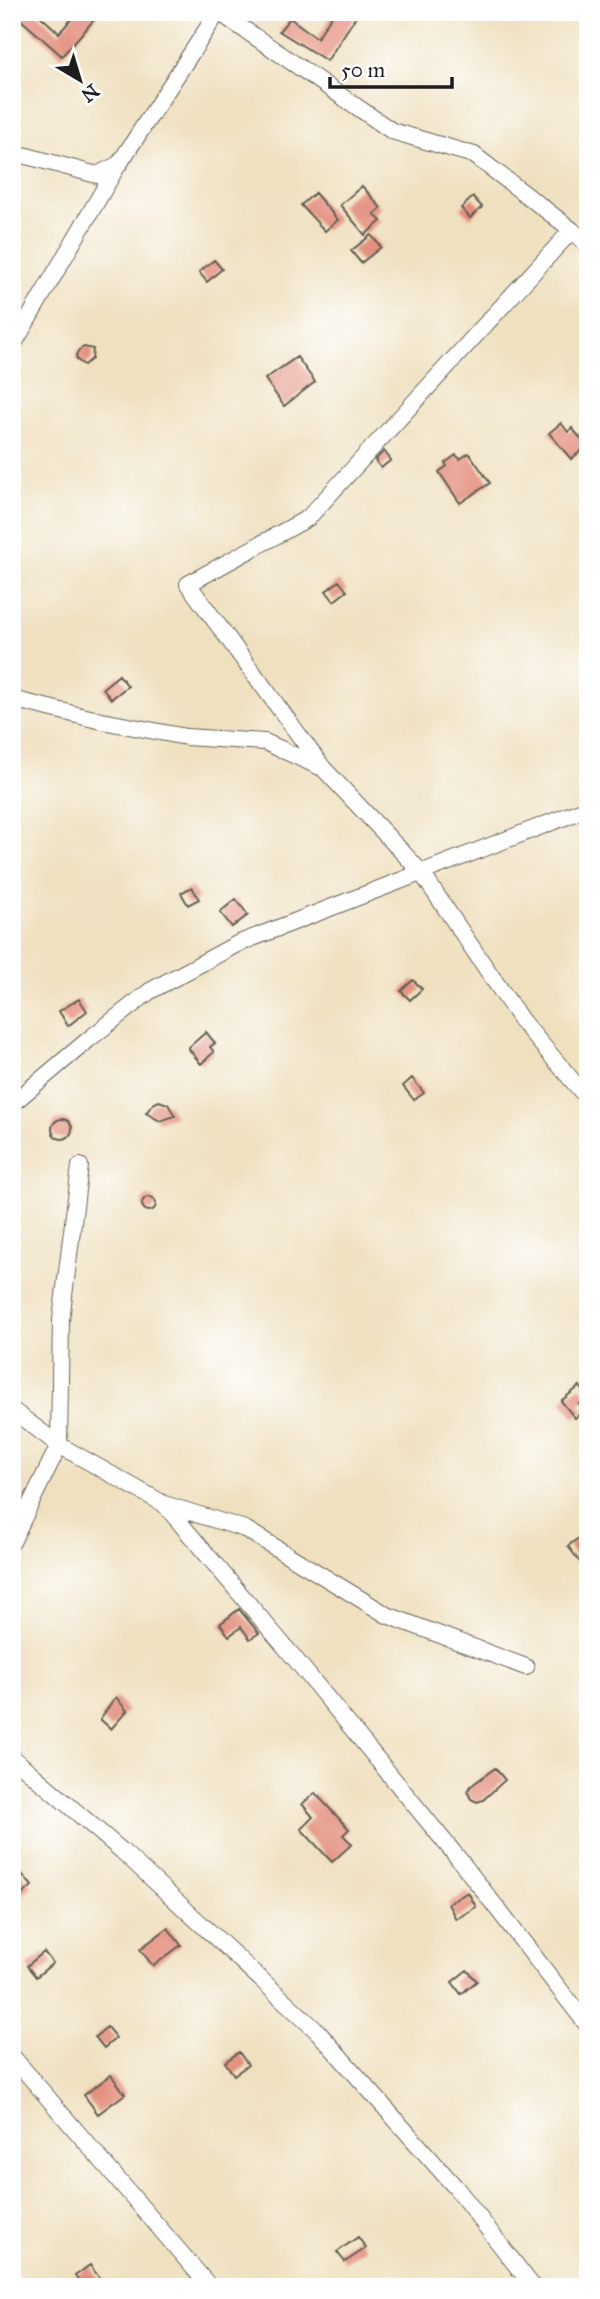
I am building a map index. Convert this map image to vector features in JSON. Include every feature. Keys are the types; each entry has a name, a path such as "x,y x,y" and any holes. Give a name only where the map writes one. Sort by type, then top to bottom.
{"street":[{"path":"12,347 118,164 218,12 392,131 474,155 572,230 588,246"},
{"path":"12,152 97,174 118,164"},
{"path":"572,230 307,518 188,584 323,768 421,872 521,1020 588,1099"},
{"path":"12,699 102,722 187,737 265,742 323,768"},
{"path":"12,1104 150,991 237,944 588,808"},
{"path":"12,1542 59,1445 61,1320 80,1166"},
{"path":"12,1410 59,1445 164,1503 245,1529 387,1615 526,1667"},
{"path":"164,1503 458,1858 588,2026"},
{"path":"12,1757 122,1851 318,2032 457,2189 533,2287"},
{"path":"12,2056 210,2287"}],"building":[{"path":"12,12 36,12 59,33 78,12 101,12 62,56"},
{"path":"334,12 359,12 327,61 279,31 290,18 317,38"},
{"path":"362,186 381,208 374,214 381,221 365,235 340,205"},
{"path":"315,193 338,220 325,231 301,205"},
{"path":"473,197 482,207 470,218 461,208"},
{"path":"371,235 381,247 361,263 351,251"},
{"path":"214,260 222,269 207,282 199,272"},
{"path":"84,347 93,349 92,359 84,365 77,360 76,355"},
{"path":"297,357 315,382 284,406 265,379"},
{"path":"561,423 568,432 572,428 587,446 571,459 549,433"},
{"path":"384,451 391,460 381,468 375,460"},
{"path":"469,453 490,483 460,503 439,472 447,466 445,463 456,455 460,459"},
{"path":"339,581 347,591 334,601 326,591"},
{"path":"119,675 128,686 111,699 103,688"},
{"path":"192,887 199,899 188,905 181,893"},
{"path":"236,899 248,915 232,927 220,912"},
{"path":"413,980 422,989 410,1000 401,991"},
{"path":"79,999 87,1011 68,1026 59,1011"},
{"path":"206,1032 215,1043 210,1047 214,1052 201,1064 188,1048"},
{"path":"412,1078 424,1093 414,1100 403,1086"},
{"path":"159,1101 168,1104 175,1116 160,1121 146,1113"},
{"path":"62,1119 69,1122 72,1129 69,1136 62,1139 55,1136 52,1129 55,1122"},
{"path":"149,1197 154,1199 154,1209 149,1211 144,1209 142,1204 144,1199"},
{"path":"580,1386 588,1397 579,1404 585,1410 575,1418 561,1401"},
{"path":"588,1531 588,1573 568,1546"},
{"path":"239,1609 259,1633 250,1639 241,1627 229,1636 220,1624"},
{"path":"116,1697 127,1711 111,1729 100,1719"},
{"path":"495,1768 505,1780 483,1800 477,1802 471,1799 468,1791 471,1786"},
{"path":"315,1793 349,1829 343,1835 352,1844 332,1862 301,1829 313,1817 302,1804"},
{"path":"12,1862 32,1886 23,1894 12,1882"},
{"path":"468,1892 476,1907 456,1919 448,1904"},
{"path":"168,1928 181,1945 153,1966 140,1949"},
{"path":"44,1952 53,1963 36,1977 27,1966"},
{"path":"467,1970 477,1981 461,1994 452,1982"},
{"path":"107,2027 116,2038 104,2048 95,2037"},
{"path":"239,2052 248,2065 234,2075 225,2062"},
{"path":"111,2075 125,2094 98,2114 84,2095"},
{"path":"358,2237 366,2248 345,2262 337,2252"},
{"path":"90,2265 106,2287 83,2287 75,2276"}]}
